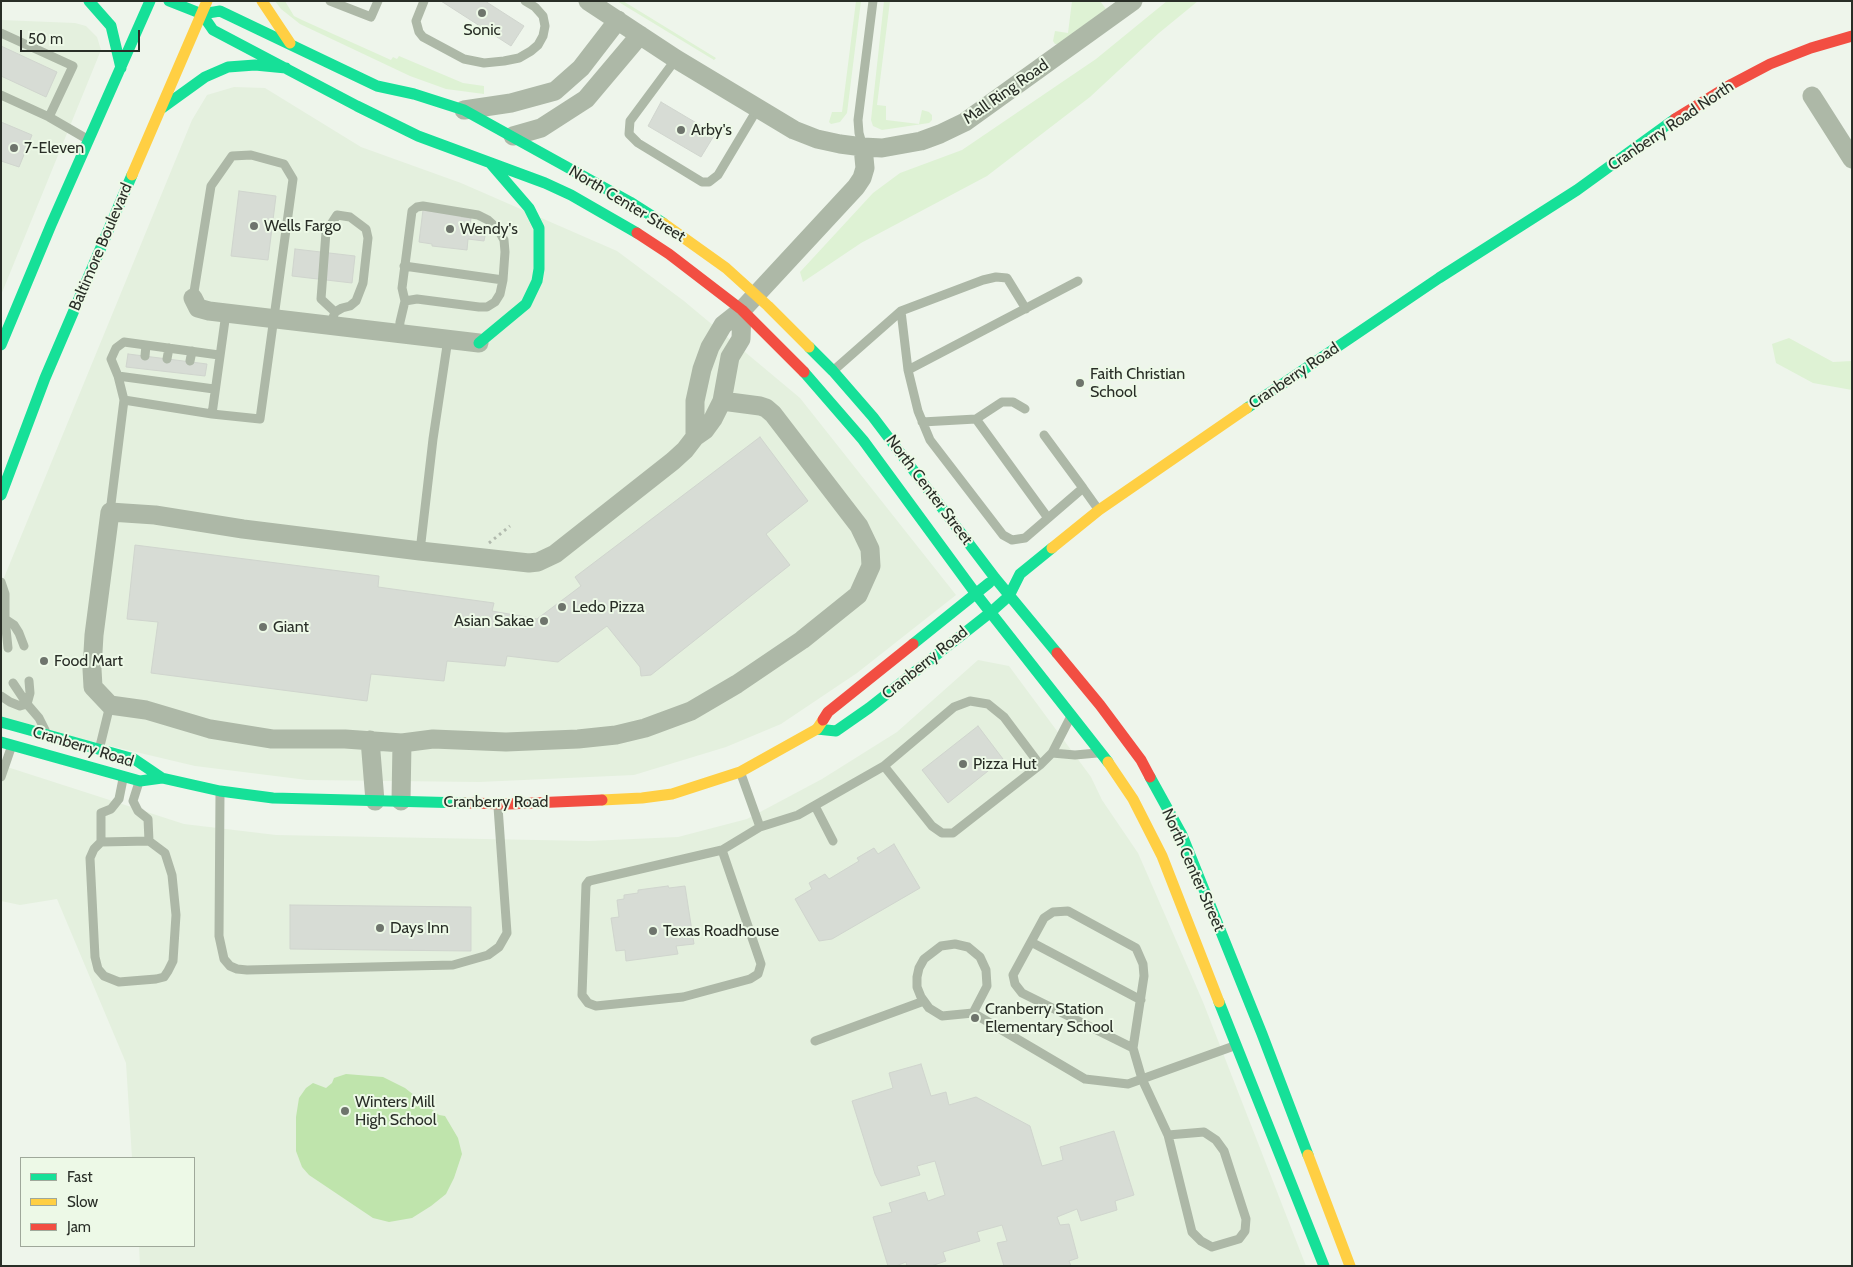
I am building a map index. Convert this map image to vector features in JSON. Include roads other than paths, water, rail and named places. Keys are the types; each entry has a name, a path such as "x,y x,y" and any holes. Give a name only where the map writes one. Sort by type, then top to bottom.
{"main road":[{"path":"89,1 111,26 122,68"},
{"path":"1,344 51,225 150,1"},
{"name":"North Center Street","path":"169,1 202,14 220,11 377,86 414,94 464,110 513,136 654,217 726,268 833,371 873,416 1009,596 1100,705 1141,760 1182,835 1324,1266"},
{"path":"194,1 202,14"},
{"name":"Baltimore Boulevard","path":"1,495 45,378 102,242 208,1"},
{"path":"262,1 290,43"},
{"name":"North Center Street","path":"202,14 212,30 357,106 418,136 571,195 622,223 669,254 742,310 801,368 863,440 976,594 1101,752 1133,800 1162,856 1249,1039 1350,1266"},
{"name":"Cranberry Road North","path":"1577,190 1685,112 1732,84 1770,64 1803,51 1852,36"},
{"path":"162,108 205,77 228,66 255,65 286,68"},
{"path":"418,136 448,136"},
{"path":"485,136 513,136"},
{"path":"479,343 526,304 537,281 539,269 539,228 529,208 489,162"},
{"name":"Cranberry Road","path":"817,729 836,731 869,708 1009,596 1020,574 1099,510 1439,278 1577,190"},
{"name":"Cranberry Road","path":"1,722 134,760 162,778 220,791 272,798 498,804 573,802 642,798 672,794 740,772 817,729 828,712 995,578 1020,574"},
{"name":"Cranberry Road","path":"7,744 140,781 162,778"}],"street":[{"name":"Mall Ring Road","path":"588,1 676,59 805,135 840,144 864,147 902,146 940,134 965,122 1133,1"},
{"path":"464,110 511,103 555,91 580,68 618,20"},
{"path":"513,136 541,128 586,99 640,35"},
{"path":"1812,96 1852,159"},
{"path":"695,438 696,401 702,369 723,325 742,310 856,187 862,178 865,168 864,147"},
{"path":"193,298 198,308 226,314 273,319 332,319 399,334 479,343"},
{"path":"722,401 766,408 859,526 870,549 871,566 858,595 802,640 737,684 691,711 645,728 616,735 578,739 506,742 433,739 402,743 370,740 272,739 210,729 146,710 110,705 93,687 94,635 110,512 529,563 546,559 673,461 705,430 722,401 730,357 741,340 742,310"},
{"path":"370,740 375,801"},
{"path":"401,801 402,743"}],"lane":[{"path":"330,1 371,17 378,1"},
{"path":"424,1 416,21 419,32 424,37 464,59 484,63 519,58 531,51 543,36 546,26 543,16 535,7 525,1"},
{"path":"864,147 858,120 873,1"},
{"path":"1,34 74,66 49,117"},
{"path":"676,59 634,115 628,128 629,134 638,143 702,182 709,182 718,175 758,108"},
{"path":"1,95 49,117 89,141"},
{"path":"124,400 212,414 260,419 293,180 284,164 251,155 232,156 210,186 193,298"},
{"path":"399,334 405,301 402,288 412,211 417,206 423,206 478,216 488,220 498,229 504,240 505,252 503,280 500,294 495,302 487,307 418,299 405,301"},
{"path":"337,215 350,217 366,229 368,238 363,283 356,301 350,306 342,308 332,319 322,299 326,232 337,215"},
{"path":"404,266 503,280"},
{"path":"833,371 901,312 983,280 996,277 1007,278 1026,309"},
{"path":"908,370 1078,281"},
{"path":"901,312 908,370 918,410 930,440 1003,535 1012,540 1025,538 1083,488"},
{"path":"212,414 226,314"},
{"path":"420,551 433,439 448,339"},
{"path":"110,512 124,400 112,359 116,348 124,342 219,354"},
{"path":"145,356 146,345"},
{"path":"167,358 169,348"},
{"path":"190,362 192,351"},
{"path":"141,379 142,369"},
{"path":"163,382 164,372"},
{"path":"187,386 188,374"},
{"path":"118,376 214,389"},
{"path":"922,422 976,419 1002,402 1013,402 1025,409"},
{"path":"976,419 1048,518"},
{"path":"1044,435 1099,510"},
{"path":"1,582 5,594 3,621 8,648"},
{"path":"3,621 14,625 24,646"},
{"path":"27,704 30,693 29,681"},
{"path":"13,682 44,726 46,735"},
{"path":"1,696 20,706 27,704"},
{"path":"722,850 762,964 758,974 750,979 683,996 596,1006 588,1003 582,995 586,884 589,881 722,850 760,827 798,815 884,766 954,707 970,701 988,704 1004,717 1040,765"},
{"path":"99,749 110,705"},
{"path":"884,766 932,826 942,833 953,833 1040,765 1052,753 1071,716"},
{"path":"1,778 7,744"},
{"path":"1052,753 1075,755 1101,752"},
{"path":"740,772 760,827"},
{"path":"101,842 101,813 111,809 119,799 123,776"},
{"path":"140,781 133,801 138,811 148,819 150,841"},
{"path":"220,791 219,936 224,959 230,966 247,970 453,965 488,955 499,947 506,933 498,804"},
{"path":"815,806 833,841"},
{"path":"150,841 165,853 172,875 176,915 173,961 164,977 119,982 104,976 98,969 95,957 90,858 94,849 101,842 150,841"},
{"path":"1133,1048 1022,993 1015,984 1013,974 1044,918 1053,912 1068,911 1136,948 1143,964 1144,976 1133,1048 1142,1078 1168,1135 1192,1232 1201,1241 1212,1247 1238,1239 1245,1231 1246,1219 1224,1151 1216,1140 1204,1132 1168,1135"},
{"path":"1031,942 1141,1000"},
{"path":"973,1014 988,986 986,970 980,957 968,947 955,944 942,946 924,959 917,977 917,987 929,1008 942,1016 973,1014 1085,1079 1128,1084 1249,1039"},
{"path":"815,1040 924,1001"}],"place":[{"name":"Sonic","path":"482,13"},
{"name":"Arby's","path":"681,130"},
{"name":"7-Eleven","path":"14,148"},
{"name":"Wells Fargo","path":"254,226"},
{"name":"Wendy's","path":"450,229"},
{"name":"Faith Christian School","path":"1080,383"},
{"name":"Ledo Pizza","path":"562,607"},
{"name":"Asian Sakae","path":"544,621"},
{"name":"Giant","path":"263,627"},
{"name":"Food Mart","path":"44,661"},
{"name":"Pizza Hut","path":"963,764"},
{"name":"Days Inn","path":"380,928"},
{"name":"Texas Roadhouse","path":"653,931"},
{"name":"Cranberry Station Elementary School","path":"975,1018"},
{"name":"Winters Mill High School","path":"345,1111"}]}
